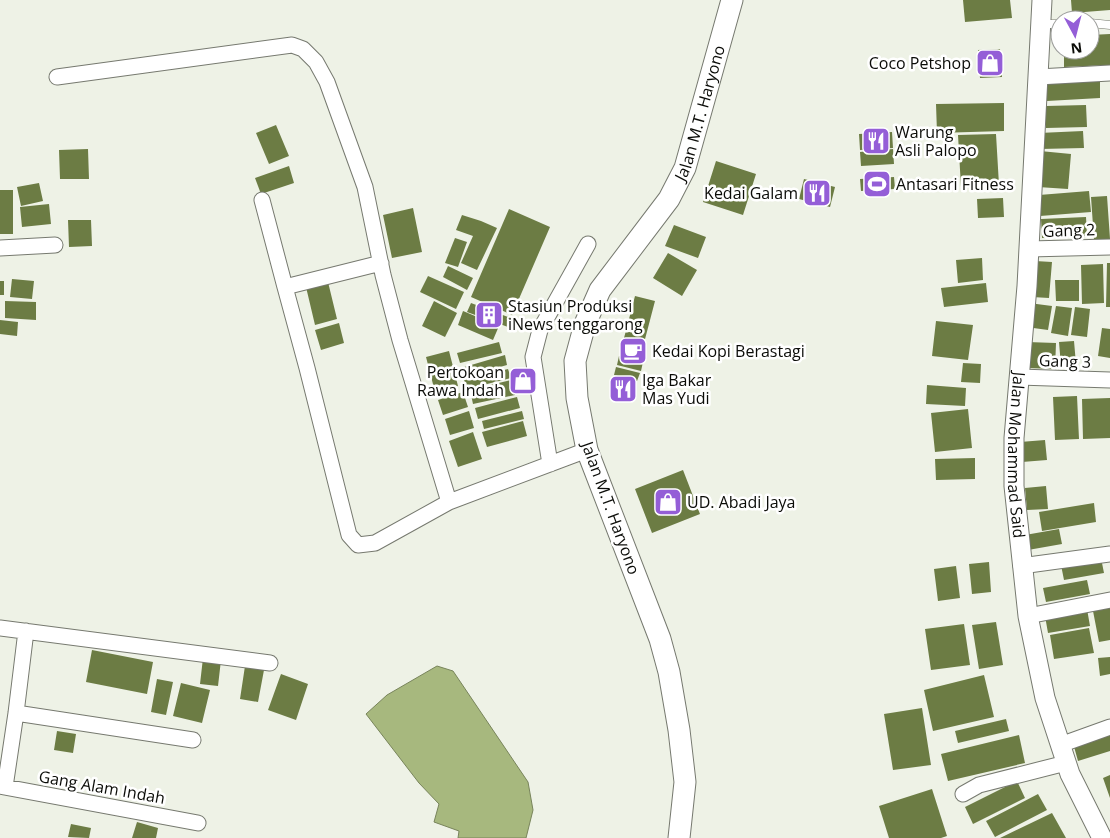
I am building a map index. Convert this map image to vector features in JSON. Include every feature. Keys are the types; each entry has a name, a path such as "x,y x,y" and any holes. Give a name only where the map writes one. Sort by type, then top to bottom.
{"main road":[{"name":"Jalan M.T. Haryono","path":"678,838 685,782 679,730 668,672 660,638 587,450 577,398 575,362 585,324 600,290 669,199 685,168 732,0"}],"street":[{"name":"Jalan Mohammad Said","path":"1042,0 1027,286 1014,438 1014,486 1021,566 1028,616 1045,698 1066,763 1102,838"},
{"path":"57,77 292,45 303,49 316,62 326,82 365,187 400,340 449,502"},
{"path":"1038,77 1110,72"},
{"path":"262,200 349,535 358,545 375,543 449,502 587,450"},
{"path":"550,464 532,357 540,330 588,244"},
{"path":"0,248 55,245"},
{"name":"Gang 2","path":"1029,249 1110,247"},
{"path":"284,287 381,263"},
{"name":"Gang 3","path":"1018,377 1110,380"},
{"path":"1021,566 1110,554"},
{"path":"1028,616 1110,600"},
{"path":"0,628 270,663"},
{"path":"2,787 16,713 26,631"},
{"path":"16,713 192,740"},
{"path":"1060,745 1110,727"},
{"path":"963,794 980,785 1066,763"},
{"name":"Gang Alam Indah","path":"2,787 198,823"}],"lane":[{"path":"1040,24 1050,24"}],"shaded area":[{"path":"437,666 453,671 528,782 533,810 526,838 458,838 459,831 434,822 439,804 419,783 366,714 387,695"}],"building":[{"path":"963,0 1010,0 1012,18 965,22"},
{"path":"1071,0 1110,0 1110,10 1072,10"},
{"path":"1100,34 1110,34 1110,65 1064,67 1064,60 1100,60"},
{"name":"Coco Petshop","path":"1000,49 1002,77 980,78 978,50"},
{"path":"1100,81 1100,98 1047,101 1046,83"},
{"path":"1004,103 1004,131 937,133 936,104"},
{"path":"1086,105 1087,127 1046,128 1046,106"},
{"path":"276,125 289,156 269,164 256,133"},
{"path":"1083,131 1084,148 1040,149 1039,133"},
{"name":"Warung Asli Palopo","path":"892,132 893,148 860,150 859,134"},
{"path":"996,134 999,185 961,187 958,135"},
{"path":"88,149 89,179 60,179 59,150"},
{"path":"893,149 894,164 861,166 860,152"},
{"path":"1040,151 1071,154 1068,189 1038,187"},
{"path":"716,161 756,174 743,215 703,202"},
{"path":"289,166 294,183 261,194 255,178"},
{"name":"Antasari Fitness","path":"894,177 895,189 861,191 860,179"},
{"name":"Kedai Galam","path":"804,179 835,187 830,207 799,199"},
{"path":"39,183 43,201 21,206 17,187"},
{"path":"0,190 13,190 13,234 0,234"},
{"path":"1089,191 1091,212 1040,216 1039,195"},
{"path":"1107,196 1110,239 1094,240 1091,197"},
{"path":"1003,198 1004,217 978,218 977,199"},
{"path":"49,204 51,224 22,227 20,207"},
{"path":"413,208 422,252 392,258 383,215"},
{"path":"509,209 550,227 512,315 471,297"},
{"path":"462,215 497,228 477,270 461,263 473,236 456,230"},
{"path":"1086,217 1087,236 1042,238 1041,219"},
{"path":"68,220 91,220 92,246 69,247"},
{"path":"674,225 706,237 698,258 665,246"},
{"path":"455,238 467,242 458,267 445,263"},
{"path":"668,253 697,270 682,296 653,278"},
{"path":"982,258 983,280 958,283 956,260"},
{"path":"1035,261 1052,262 1049,298 1032,297"},
{"path":"1107,263 1110,263 1110,307 1106,307"},
{"path":"1103,264 1104,303 1082,304 1081,265"},
{"path":"448,266 473,278 467,290 443,277"},
{"path":"428,276 464,292 456,309 420,292"},
{"path":"12,279 34,281 32,299 10,297"},
{"path":"1055,280 1079,280 1079,301 1056,301"},
{"path":"0,281 4,281 4,295 0,295"},
{"path":"328,282 337,319 315,325 306,287"},
{"path":"986,283 988,302 944,307 941,288"},
{"path":"635,296 655,301 644,343 624,338"},
{"path":"5,301 36,302 36,320 5,318"},
{"path":"434,301 457,313 445,337 422,326"},
{"name":"Stasiun Produksi iNews tenggarong","path":"471,303 511,318 508,327 467,312"},
{"path":"1029,303 1052,306 1048,330 1026,327"},
{"path":"1056,306 1072,308 1068,336 1051,333"},
{"path":"1075,307 1090,309 1087,337 1071,335"},
{"path":"463,311 499,326 493,340 458,325"},
{"path":"0,320 18,322 17,336 0,334"},
{"path":"936,321 973,325 968,360 932,356"},
{"path":"339,323 344,343 321,350 315,330"},
{"path":"1102,328 1110,329 1110,358 1098,356"},
{"path":"1074,341 1076,364 1061,366 1059,342"},
{"path":"499,342 502,353 460,363 457,353"},
{"path":"1027,342 1056,343 1055,369 1026,368"},
{"name":"Kedai Kopi Berastagi","path":"624,343 646,349 643,359 621,354"},
{"path":"449,351 458,386 435,392 426,357"},
{"path":"505,355 507,365 464,377 461,368"},
{"path":"619,356 643,362 641,371 617,365"},
{"path":"963,363 981,364 980,383 961,382"},
{"path":"616,367 640,373 637,381 614,375"},
{"path":"508,369 511,378 467,389 464,380"},
{"path":"511,380 515,395 473,404 470,390"},
{"name":"Iga Bakar Mas Yudi","path":"614,380 635,385 632,397 610,392"},
{"path":"927,385 966,388 965,406 926,404"},
{"path":"463,392 468,407 443,415 438,400"},
{"path":"1077,396 1079,439 1055,440 1053,397"},
{"path":"517,397 520,408 478,419 475,408"},
{"path":"1110,398 1110,438 1083,439 1082,399"},
{"path":"968,409 972,448 935,452 931,413"},
{"path":"469,411 474,428 450,435 445,419"},
{"path":"522,411 524,419 484,429 482,421"},
{"path":"523,421 527,436 487,447 482,432"},
{"path":"473,432 482,459 458,467 449,441"},
{"path":"1045,440 1047,460 1022,462 1020,442"},
{"path":"975,458 975,479 936,480 935,459"},
{"name":"UD. Abadi Jaya","path":"683,470 700,514 652,533 635,489"},
{"path":"1046,486 1048,509 1027,510 1025,488"},
{"path":"1094,503 1096,522 1042,531 1039,512"},
{"path":"1059,529 1062,544 1028,550 1025,535"},
{"path":"1101,558 1104,573 1064,580 1061,565"},
{"path":"989,562 991,592 972,594 969,564"},
{"path":"956,566 960,598 938,601 934,569"},
{"path":"1087,580 1090,594 1046,602 1043,588"},
{"path":"1110,608 1110,640 1099,642 1093,611"},
{"path":"1087,609 1090,626 1048,633 1045,616"},
{"path":"996,622 1003,665 979,669 972,625"},
{"path":"964,624 970,665 931,670 925,629"},
{"path":"1089,628 1094,653 1054,659 1050,635"},
{"path":"92,650 153,662 147,694 86,682"},
{"path":"1110,657 1110,674 1100,676 1098,658"},
{"path":"203,658 221,660 218,686 200,684"},
{"path":"245,666 264,670 258,702 240,699"},
{"path":"281,674 308,684 296,720 268,710"},
{"path":"984,675 994,717 933,731 924,690"},
{"path":"157,679 173,682 166,715 151,712"},
{"path":"181,683 210,690 202,723 173,716"},
{"path":"922,708 931,765 893,770 884,714"},
{"path":"1006,719 1009,731 958,743 955,731"},
{"path":"57,731 76,734 73,753 54,750"},
{"path":"1110,731 1110,751 1078,761 1073,743"},
{"path":"1019,735 1025,763 948,781 941,754"},
{"path":"1110,775 1110,798 1103,778"},
{"path":"1017,781 1025,798 973,824 965,807"},
{"path":"932,789 947,836 941,838 889,838 879,806"},
{"path":"1038,794 1047,810 995,837 986,821"},
{"path":"1052,813 1066,838 1000,838"},
{"path":"137,822 158,828 156,838 132,838"},
{"path":"71,824 91,828 89,838 68,837"}],"place":[{"name":"Coco Petshop","path":"990,63"},
{"name":"Warung Asli Palopo","path":"876,141"},
{"name":"Antasari Fitness","path":"877,184"},
{"name":"Kedai Galam","path":"817,193"},
{"name":"Stasiun Produksi iNews tenggarong","path":"489,315"},
{"name":"Kedai Kopi Berastagi","path":"633,351"},
{"name":"Pertokoan Rawa Indah","path":"523,381"},
{"name":"Iga Bakar Mas Yudi","path":"623,389"},
{"name":"UD. Abadi Jaya","path":"668,502"}]}
